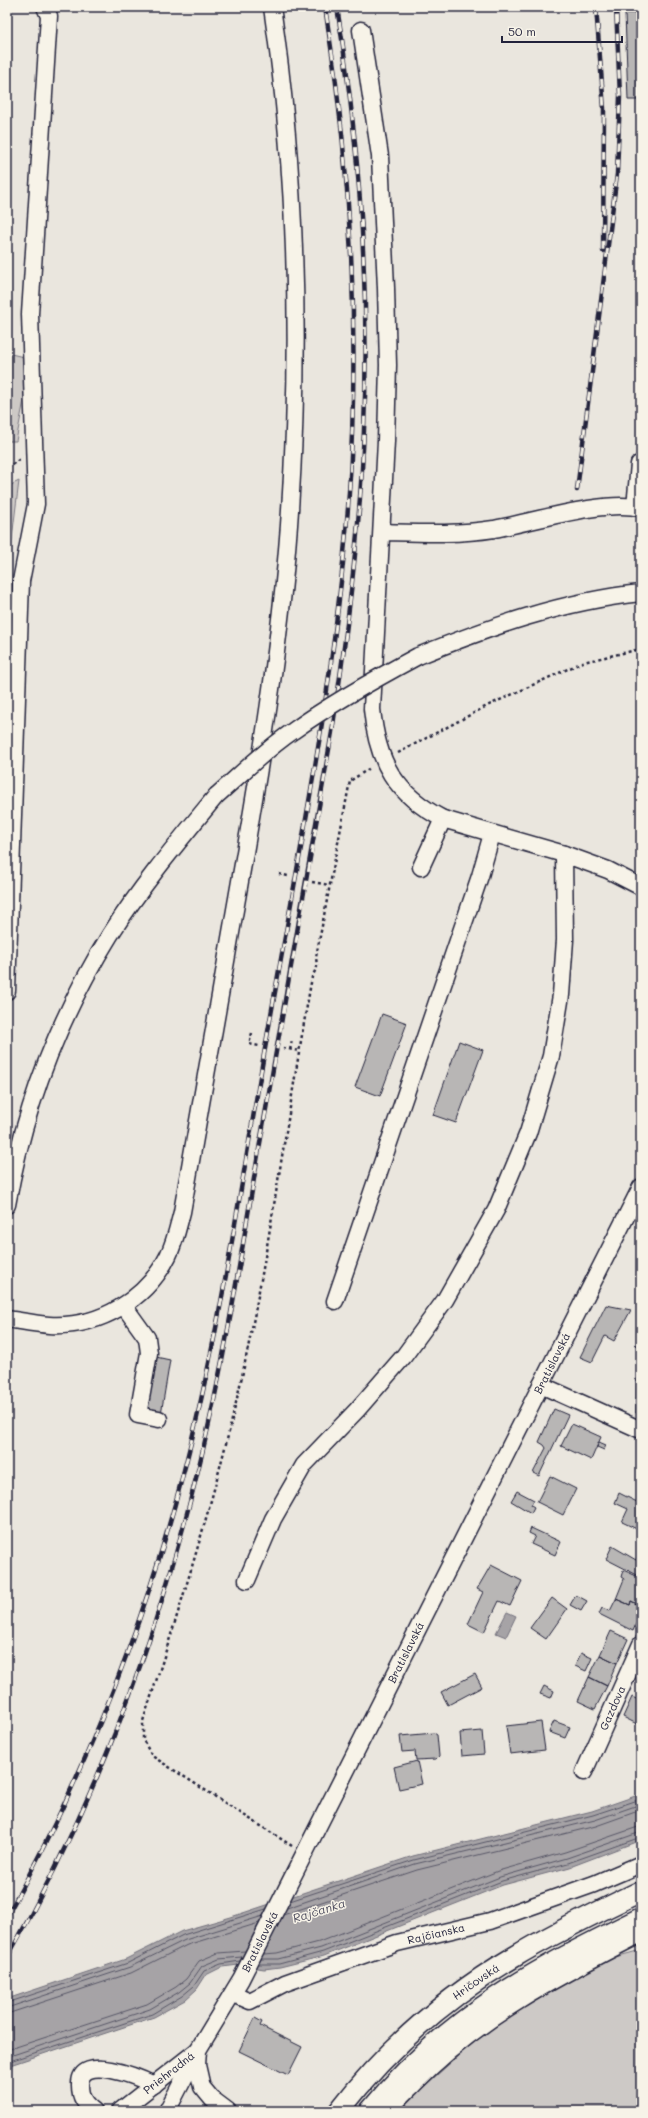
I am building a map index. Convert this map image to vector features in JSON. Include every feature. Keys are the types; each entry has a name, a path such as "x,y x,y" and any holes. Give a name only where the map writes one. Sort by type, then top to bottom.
{"main road":[{"name":"Hričovská","path":"339,2111 374,2070 405,2038 462,1991 515,1956 641,1891"},
{"name":"Hričovská","path":"370,2111 417,2060 467,2017 496,1996 547,1966 641,1918"}],"street":[{"path":"7,991 21,581 36,504 30,314 49,16 45,7"},
{"path":"7,1319 50,1325 76,1324 103,1317 124,1306 145,1289 161,1269 169,1254 182,1212 263,747 277,646 289,525 295,337 293,247 286,141 272,7"},
{"path":"361,30 380,156 386,288 388,365 382,532 372,709 375,734 383,761 397,783 412,800 443,819 564,854 608,870 641,887"},
{"path":"382,532 450,534 494,529 587,510 638,508 639,464"},
{"path":"7,1205 15,1164 39,1076 76,994 110,934 167,855 216,796 251,764 292,732 365,685 418,656 503,623 540,612 593,600 641,593"},
{"path":"421,867 443,819"},
{"path":"335,1301 477,883 492,834"},
{"path":"247,1580 273,1518 304,1465 357,1410 404,1356 445,1300 496,1210 528,1133 550,1056 561,995 565,940 564,854"},
{"name":"Bratislavská","path":"198,2050 234,1994 288,1884 641,1188"},
{"path":"124,1306 146,1338 149,1353 138,1415 159,1419"},
{"path":"540,1385 641,1430"},
{"name":"Gazdova","path":"584,1772 641,1644"},
{"name":"Rajčianska","path":"234,1994 250,2001 285,1983 397,1943 490,1921 594,1884 641,1864"},
{"path":"389,2111 444,2054 494,2016 532,1992 641,1934"},
{"path":"167,2111 198,2050"},
{"path":"198,2050 197,2066 202,2086 212,2099 228,2111"},
{"name":"Priehradná","path":"120,2111 198,2050"},
{"path":"94,2111 85,2104 82,2098 80,2083 83,2076 93,2070 117,2071 137,2076 154,2085"}],"path":[{"path":"392,756 487,706 583,662 641,648"},
{"path":"304,1854 152,1756 143,1740 143,1721 179,1613 230,1427 251,1333 312,977 317,967 316,957 350,781 373,766"},
{"path":"280,874 288,876"},
{"path":"312,882 329,885"},
{"path":"252,1032 250,1044 259,1046"},
{"path":"290,1050 292,1040"},
{"path":"283,1048 299,1051"}],"shaded area":[{"path":"11,354 32,359 16,441 7,441 7,359"},
{"path":"19,481 7,580 7,487"},
{"path":"641,1950 641,2111 397,2111 457,2057 505,1987"}],"water":[{"path":"507,1612 516,1616 506,1637 496,1633"},
{"name":"Rajčanka","path":"641,1794 641,1840 570,1867 503,1885 324,1956 280,1967 264,1969 239,1965 222,1967 206,1975 197,1989 185,2000 154,2017 7,2066 7,1999 126,1959 182,1931 231,1917 413,1856 592,1811"}],"building":[{"path":"625,13 639,13 641,100 628,100"},
{"path":"382,1014 407,1023 380,1096 355,1087"},
{"path":"459,1041 483,1050 456,1123 433,1115"},
{"path":"638,1264 641,1265 641,1286 638,1286"},
{"path":"606,1305 631,1310 614,1341 605,1336 592,1362 580,1357"},
{"path":"641,1332 641,1347 636,1345"},
{"path":"156,1357 170,1360 161,1414 147,1412"},
{"path":"637,1379 641,1379 641,1413 636,1413"},
{"path":"554,1409 568,1415 539,1476 533,1473 546,1448 539,1442"},
{"path":"572,1424 601,1437 591,1460 561,1446"},
{"path":"599,1442 606,1445 604,1450 597,1447"},
{"path":"550,1476 576,1489 563,1515 537,1502"},
{"path":"517,1491 534,1500 531,1505 534,1507 531,1513 511,1501"},
{"path":"619,1493 641,1504 641,1531 622,1522 628,1509 615,1503"},
{"path":"531,1528 561,1542 555,1555 531,1544 535,1536 529,1533"},
{"path":"612,1546 636,1560 641,1550 641,1577 606,1559"},
{"path":"491,1565 522,1581 510,1606 499,1601 484,1632 468,1624 483,1592 477,1589"},
{"path":"623,1570 641,1578 641,1606 631,1601 630,1605 616,1599 624,1579 621,1577"},
{"path":"576,1595 587,1601 581,1611 570,1605"},
{"path":"552,1598 567,1609 546,1639 530,1628"},
{"path":"616,1599 630,1605 631,1601 641,1606 641,1612 633,1631 599,1614 602,1608 610,1611"},
{"path":"611,1631 628,1639 617,1663 600,1655"},
{"path":"581,1653 592,1658 586,1671 575,1666"},
{"path":"600,1655 617,1663 607,1686 589,1677"},
{"path":"475,1674 482,1687 448,1705 441,1692"},
{"path":"589,1677 607,1686 595,1709 578,1701"},
{"path":"544,1686 554,1691 551,1698 540,1694"},
{"path":"632,1697 641,1701 641,1726 623,1717"},
{"path":"554,1721 570,1727 565,1738 549,1732"},
{"path":"541,1722 545,1750 510,1754 506,1726"},
{"path":"482,1731 484,1754 462,1756 460,1733"},
{"path":"434,1733 437,1735 439,1756 436,1759 416,1760 415,1751 402,1752 400,1736"},
{"path":"417,1761 422,1784 399,1789 394,1767"},
{"path":"255,2018 262,2022 260,2026 302,2047 288,2075 239,2051"}],"railway":[{"path":"7,1916 35,1864 61,1810 86,1757 108,1702 149,1591 182,1478 208,1370 302,843 334,642 342,575 352,445 353,320 351,257 342,131 325,7"},
{"path":"7,1958 38,1902 66,1844 93,1786 118,1726 140,1666 179,1544 205,1441 223,1358 332,732 354,566 363,448 365,385 365,321 360,195 354,132 337,7"},
{"path":"596,7 604,109 603,251"},
{"path":"577,490 617,174 620,96 616,7"}]}
